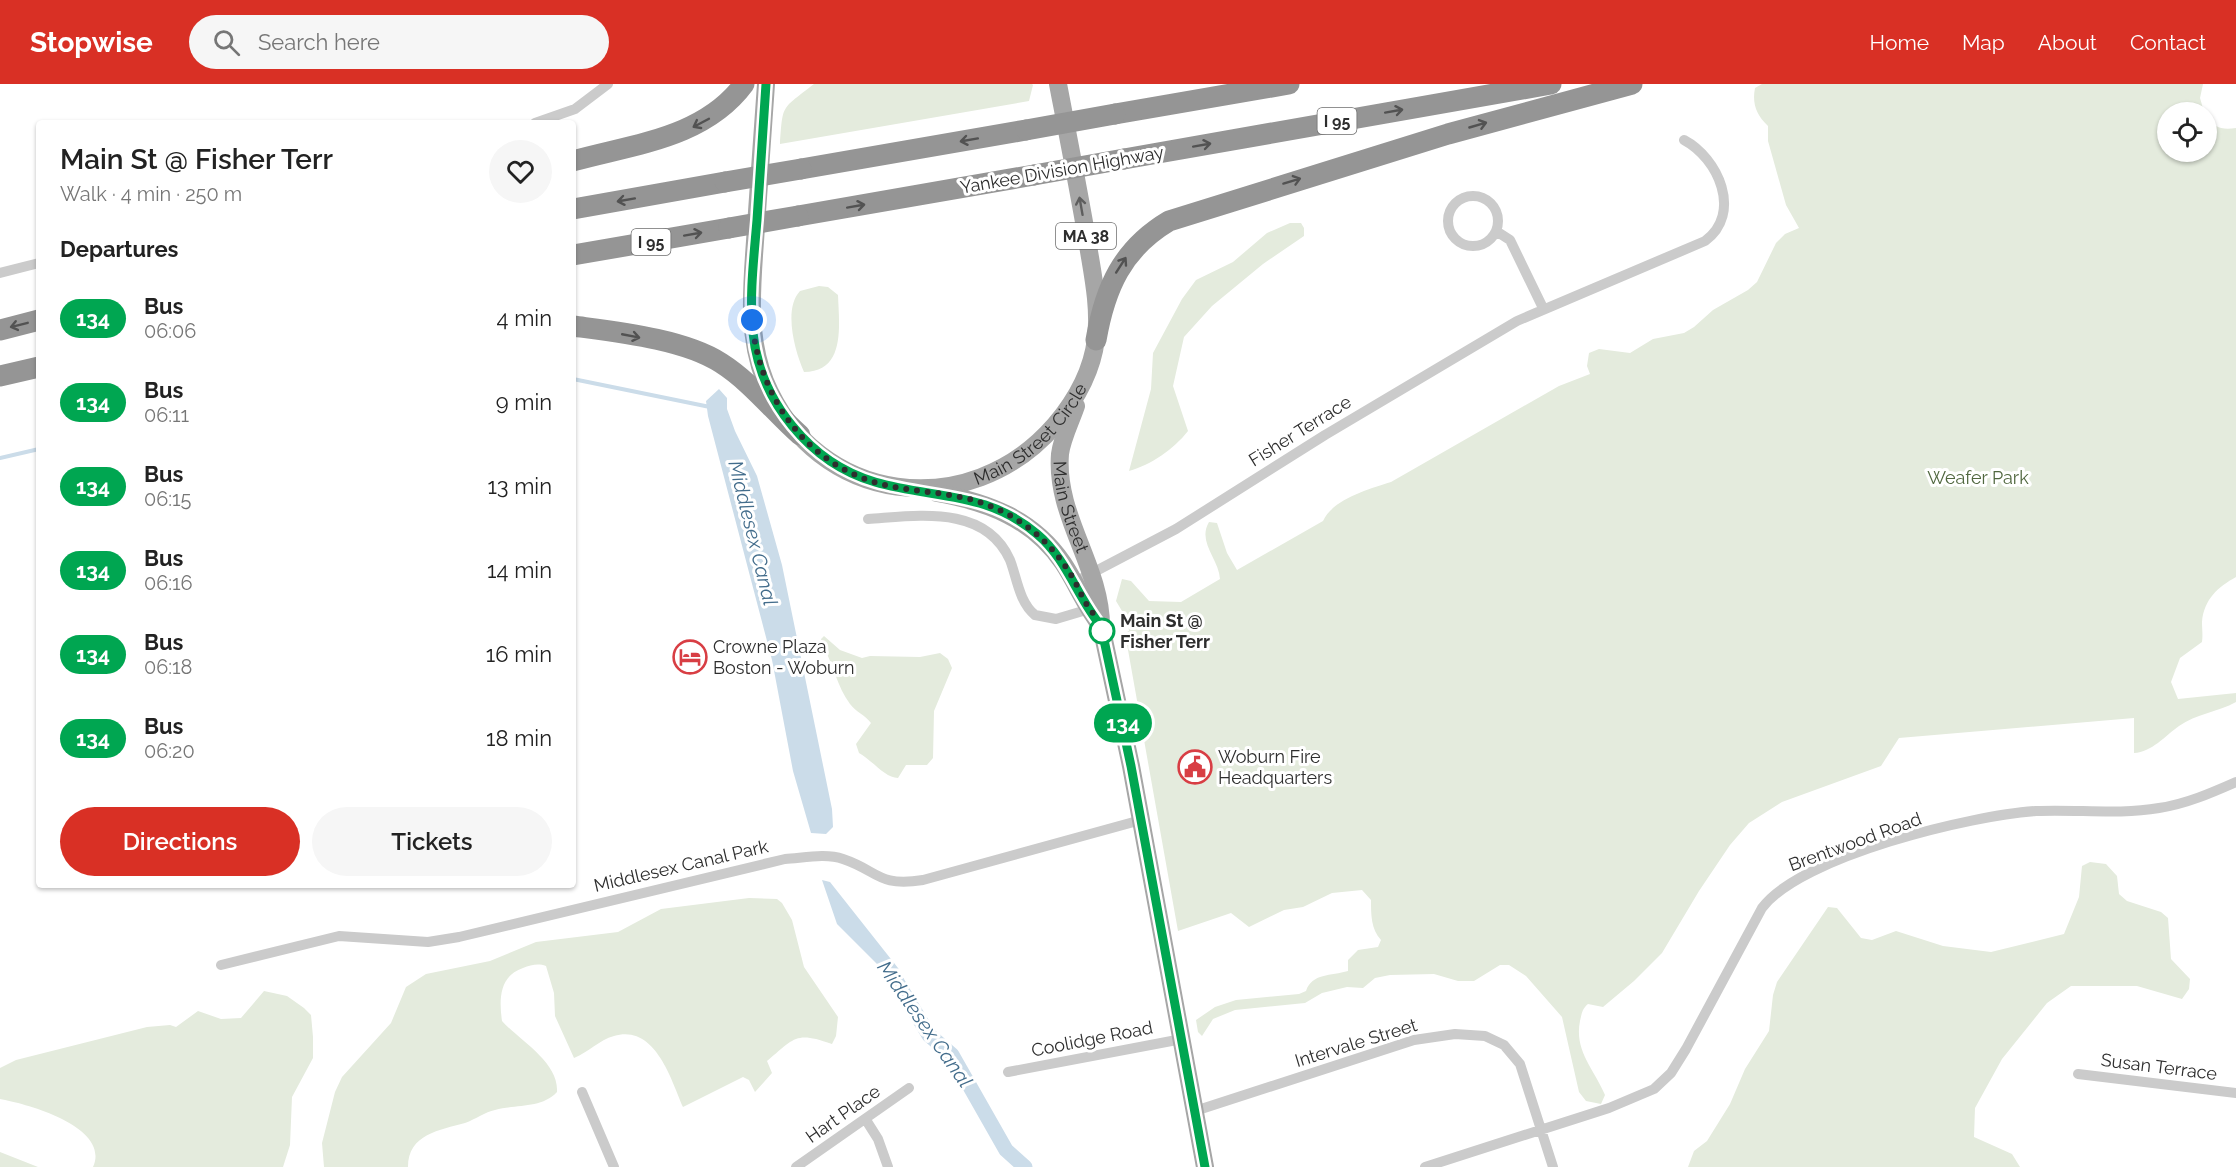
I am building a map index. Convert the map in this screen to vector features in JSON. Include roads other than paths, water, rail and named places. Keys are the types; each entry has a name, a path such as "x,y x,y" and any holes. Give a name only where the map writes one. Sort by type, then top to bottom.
{"highway":[{"path":"576,160 697,125 720,110 744,84"},
{"path":"576,208 1289,84"},
{"name":"Yankee Division Highway","path":"576,254 1551,84"},
{"path":"1096,340 1102,309 1120,265 1144,238 1169,221 1425,141 1632,84"},
{"path":"0,330 36,321"},
{"path":"576,327 671,344 715,359 737,375 800,435"},
{"path":"0,376 36,368"}],"main road":[{"name":"Main Street Circle","path":"766,84 752,279 753,334 757,356 770,390 800,435 826,458 848,471 873,482 902,488 959,484 983,478 1004,468 1042,439 1082,387 1096,340 1093,277 1058,84"},
{"name":"Main Street","path":"1082,387 1061,448 1059,479 1062,499 1082,579 1101,626 1141,819 1205,1167"},
{"name":"Main Street","path":"902,488 968,499 1008,513 1046,541 1082,579"}],"street":[{"path":"544,120 575,109 608,84"},
{"name":"Fisher Terrace","path":"1082,579 1186,524 1389,396 1543,308 1690,249 1716,232 1725,214 1722,190 1705,158 1684,140"},
{"path":"1473,196 1483,198 1496,211 1496,231 1483,244 1463,244 1450,231 1450,211 1463,198 1473,196"},
{"path":"1496,231 1510,240 1543,308"},
{"path":"0,273 36,264"},
{"path":"868,519 931,516 966,521 988,532 999,542 1010,561 1024,602 1035,615 1056,620 1094,607"},
{"name":"Brentwood Road","path":"1425,1167 1636,1098 1663,1082 1686,1049 1762,908 1775,893 1799,878 1890,843 1959,824 2034,811 2117,812 2159,808 2185,802 2236,782"},
{"name":"Middlesex Canal Park","path":"221,965 339,936 414,941 450,939 785,859 835,857 884,880 903,883 923,880 1141,819"},
{"name":"Intervale Street","path":"1195,1111 1414,1040 1438,1035 1468,1035 1496,1040 1515,1057 1525,1075 1553,1167"},
{"name":"Coolidge Road","path":"1008,1072 1182,1039"},
{"name":"Susan Terrace","path":"2078,1074 2236,1094"},
{"name":"Hart Place","path":"796,1167 909,1088"},
{"path":"582,1092 614,1167"},
{"path":"866,1120 878,1139 888,1167"}],"water":[{"name":"Middlesex Canal","path":"719,389 727,398 727,409 735,431 757,476 782,565 832,809 833,827 826,834 811,833 793,771 772,660 708,416 706,401"},
{"name":"Middlesex Canal","path":"822,880 830,882 898,968 907,985 904,991 837,924"}],"waterway":[{"path":"576,380 710,407"},
{"path":"0,458 36,450"},
{"name":"Middlesex Canal","path":"892,974 929,1035 952,1055 1006,1150 1025,1167"}],"place":[{"name":"Main St @ Fisher Terr","path":"1102,631"},
{"name":"Crowne Plaza Boston - Woburn","path":"690,657"},
{"name":"Woburn Fire Headquarters","path":"1195,767"}],"park label":[{"name":"Weafer Park","path":"1978,478"}]}
